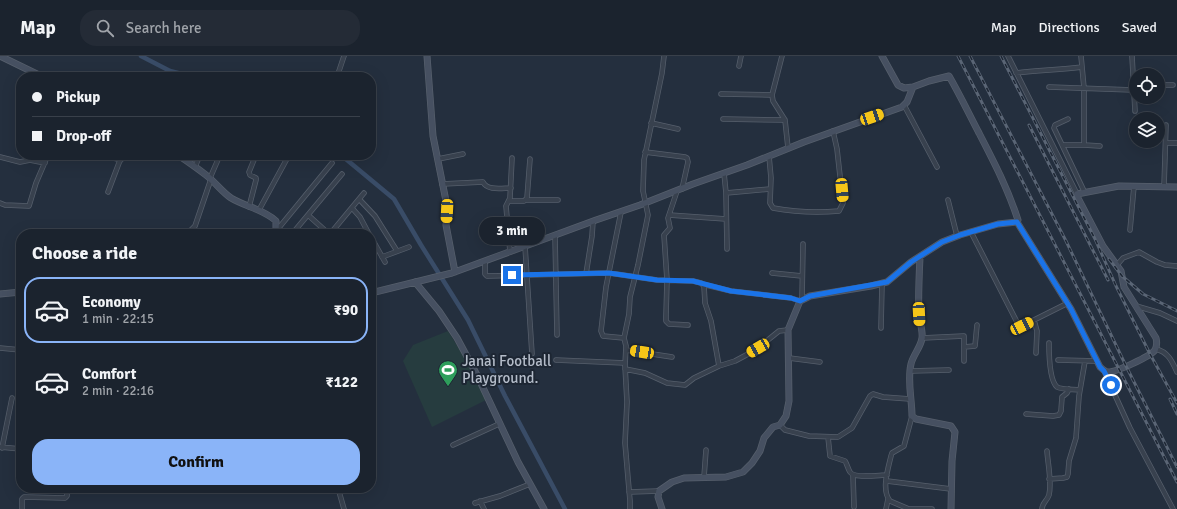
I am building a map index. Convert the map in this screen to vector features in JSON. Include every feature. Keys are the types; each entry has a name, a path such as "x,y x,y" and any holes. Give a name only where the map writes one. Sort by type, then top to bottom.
{"street":[{"path":"0,56 33,72"},
{"path":"339,72 344,56"},
{"path":"427,56 433,136 447,206 446,225 452,273"},
{"path":"630,509 625,443 627,402 625,369 626,342 624,338 630,314 630,298 648,215 643,191 645,152 662,73 664,56"},
{"path":"739,66 741,56"},
{"path":"782,56 772,95 773,101 785,120 788,148"},
{"path":"882,56 898,85 904,88 914,87 929,81 949,76 996,164 1012,201 1018,220 1017,222 1068,303 1097,361 1104,371 1130,428 1173,509"},
{"path":"1008,56 1103,246 1122,272 1124,287 1156,338 1156,349"},
{"path":"1081,56 1084,88 1084,145"},
{"path":"1132,56 1133,68"},
{"path":"1016,73 1082,67"},
{"path":"1165,85 1172,85"},
{"path":"376,292 452,273 621,212 832,131 902,107 907,102 914,87"},
{"path":"1049,87 1129,90"},
{"path":"721,94 772,95"},
{"path":"1134,104 1135,111"},
{"path":"904,105 937,167"},
{"path":"723,119 785,120"},
{"path":"1068,119 1054,126 1056,134 1063,145 1084,191"},
{"path":"651,123 678,129"},
{"path":"1164,187 1166,125"},
{"path":"769,156 771,178 770,203 773,208 820,212 839,211 843,203 837,149 832,131"},
{"path":"1166,143 1177,143"},
{"path":"1063,145 1100,146"},
{"path":"645,152 685,157 687,158 688,162 669,215 670,228 665,232 664,242 667,280 665,302 667,323 672,325 688,325"},
{"path":"438,159 463,154"},
{"path":"0,157 20,162 30,160 45,163"},
{"path":"510,252 506,206 510,201 512,158"},
{"path":"525,200 528,192 530,159"},
{"path":"0,203 5,205 29,206 36,182 46,160"},
{"path":"108,192 120,160"},
{"path":"185,160 210,179 231,198 272,217 276,221 277,229"},
{"path":"195,167 198,160"},
{"path":"192,229 195,226 210,179 218,160"},
{"path":"249,207 256,180 250,175 249,172 254,160"},
{"path":"259,210 286,160"},
{"path":"280,229 332,162"},
{"path":"724,173 726,193 727,249"},
{"path":"296,229 342,174"},
{"path":"442,184 484,182 488,187 511,188"},
{"path":"1077,194 1084,191 1118,186 1177,187"},
{"path":"1130,230 1134,186"},
{"path":"726,193 770,188"},
{"path":"333,229 364,193"},
{"path":"359,199 375,216 397,251"},
{"path":"510,201 558,200"},
{"path":"948,200 957,236"},
{"path":"352,208 366,229"},
{"path":"621,212 606,287 601,331 603,336 624,338"},
{"path":"308,215 323,229"},
{"path":"669,215 726,219"},
{"path":"586,274 593,221"},
{"path":"485,261 485,274 487,276 609,273 635,277 693,281 731,291 801,300 810,296 887,282 911,262 942,242 957,236 1004,223 1017,222"},
{"path":"971,232 1018,324 1022,326 1068,303"},
{"path":"555,235 557,335"},
{"path":"629,492 658,491 672,482 684,478 726,477 743,472 752,463 760,451 764,438 773,427 780,425 786,416 789,401 788,330 801,300 803,244"},
{"path":"376,246 385,262"},
{"path":"525,246 532,354"},
{"path":"382,257 409,247"},
{"path":"1117,265 1123,258 1139,252 1165,265 1177,266"},
{"path":"886,509 888,499 886,481 892,453 901,449 906,442 912,416 912,405 910,399 911,363 922,338 918,288 920,257"},
{"path":"772,273 802,276"},
{"path":"414,282 439,311 457,338 477,375 499,424 544,509"},
{"path":"881,328 882,283"},
{"path":"702,284 704,286 705,303 711,321 719,366"},
{"path":"0,294 16,292"},
{"path":"1135,306 1160,313 1177,321"},
{"path":"1034,320 1037,331 1036,353"},
{"path":"964,347 975,346 977,325"},
{"path":"625,369 645,373 667,384 678,386 685,385 694,378 719,366 734,361 758,348 779,331 788,330"},
{"path":"922,338 962,335 964,338 964,361"},
{"path":"1049,343 1049,361 1054,383 1061,388 1080,390"},
{"path":"0,348 16,350"},
{"path":"1104,371 1109,372 1126,366 1150,354 1156,349 1163,350 1167,353 1177,372"},
{"path":"626,350 672,357"},
{"path":"789,358 820,362"},
{"path":"556,360 625,363"},
{"path":"1058,360 1097,361"},
{"path":"1049,479 1067,477 1068,474 1069,461 1076,438 1080,390 1085,361"},
{"path":"910,371 949,370"},
{"path":"1026,414 1059,415 1061,411 1062,397 1069,389"},
{"path":"780,425 785,430 809,436 838,437 852,428 870,396 873,394 883,397 910,399"},
{"path":"12,398 1,448 16,449"},
{"path":"912,416 916,420 950,426 954,429 955,439 952,461 951,489 952,509"},
{"path":"454,445 499,424"},
{"path":"828,437 830,456 845,461 853,475 854,507"},
{"path":"704,477 706,450"},
{"path":"1042,509 1042,505 1048,496 1049,479 1047,451"},
{"path":"853,475 863,476 887,474"},
{"path":"886,481 951,489"},
{"path":"475,503 500,496 530,484"},
{"path":"658,491 658,497 662,509"},
{"path":"22,509 22,499 24,497 65,498 66,493"},
{"path":"339,493 344,509"},
{"path":"888,499 909,509 932,509"},
{"path":"480,501 484,509"}],"green space":[{"name":"Janai Football Playground.","path":"448,331 488,399 432,427 403,361 413,345"}],"waterway":[{"path":"141,56 174,72"},
{"path":"347,160 394,199 468,320 505,396 565,509"}],"railway":[{"path":"958,56 1177,482"},
{"path":"970,56 1066,241 1126,366 1177,467"},
{"path":"1001,56 1095,239 1116,286 1150,354 1177,403"},
{"path":"1029,125 1108,280"},
{"path":"1109,259 1122,276 1143,294 1177,311"},
{"path":"1170,399 1177,414"}],"place":[{"name":"Janai Football Playground.","path":"448,387"}],"route":[{"path":"512,275 609,273 657,280 693,281 731,291 791,298 800,301 810,296 887,282 911,262 942,242 998,224 1017,222 1057,283 1100,367 1104,371 1111,385"}]}
